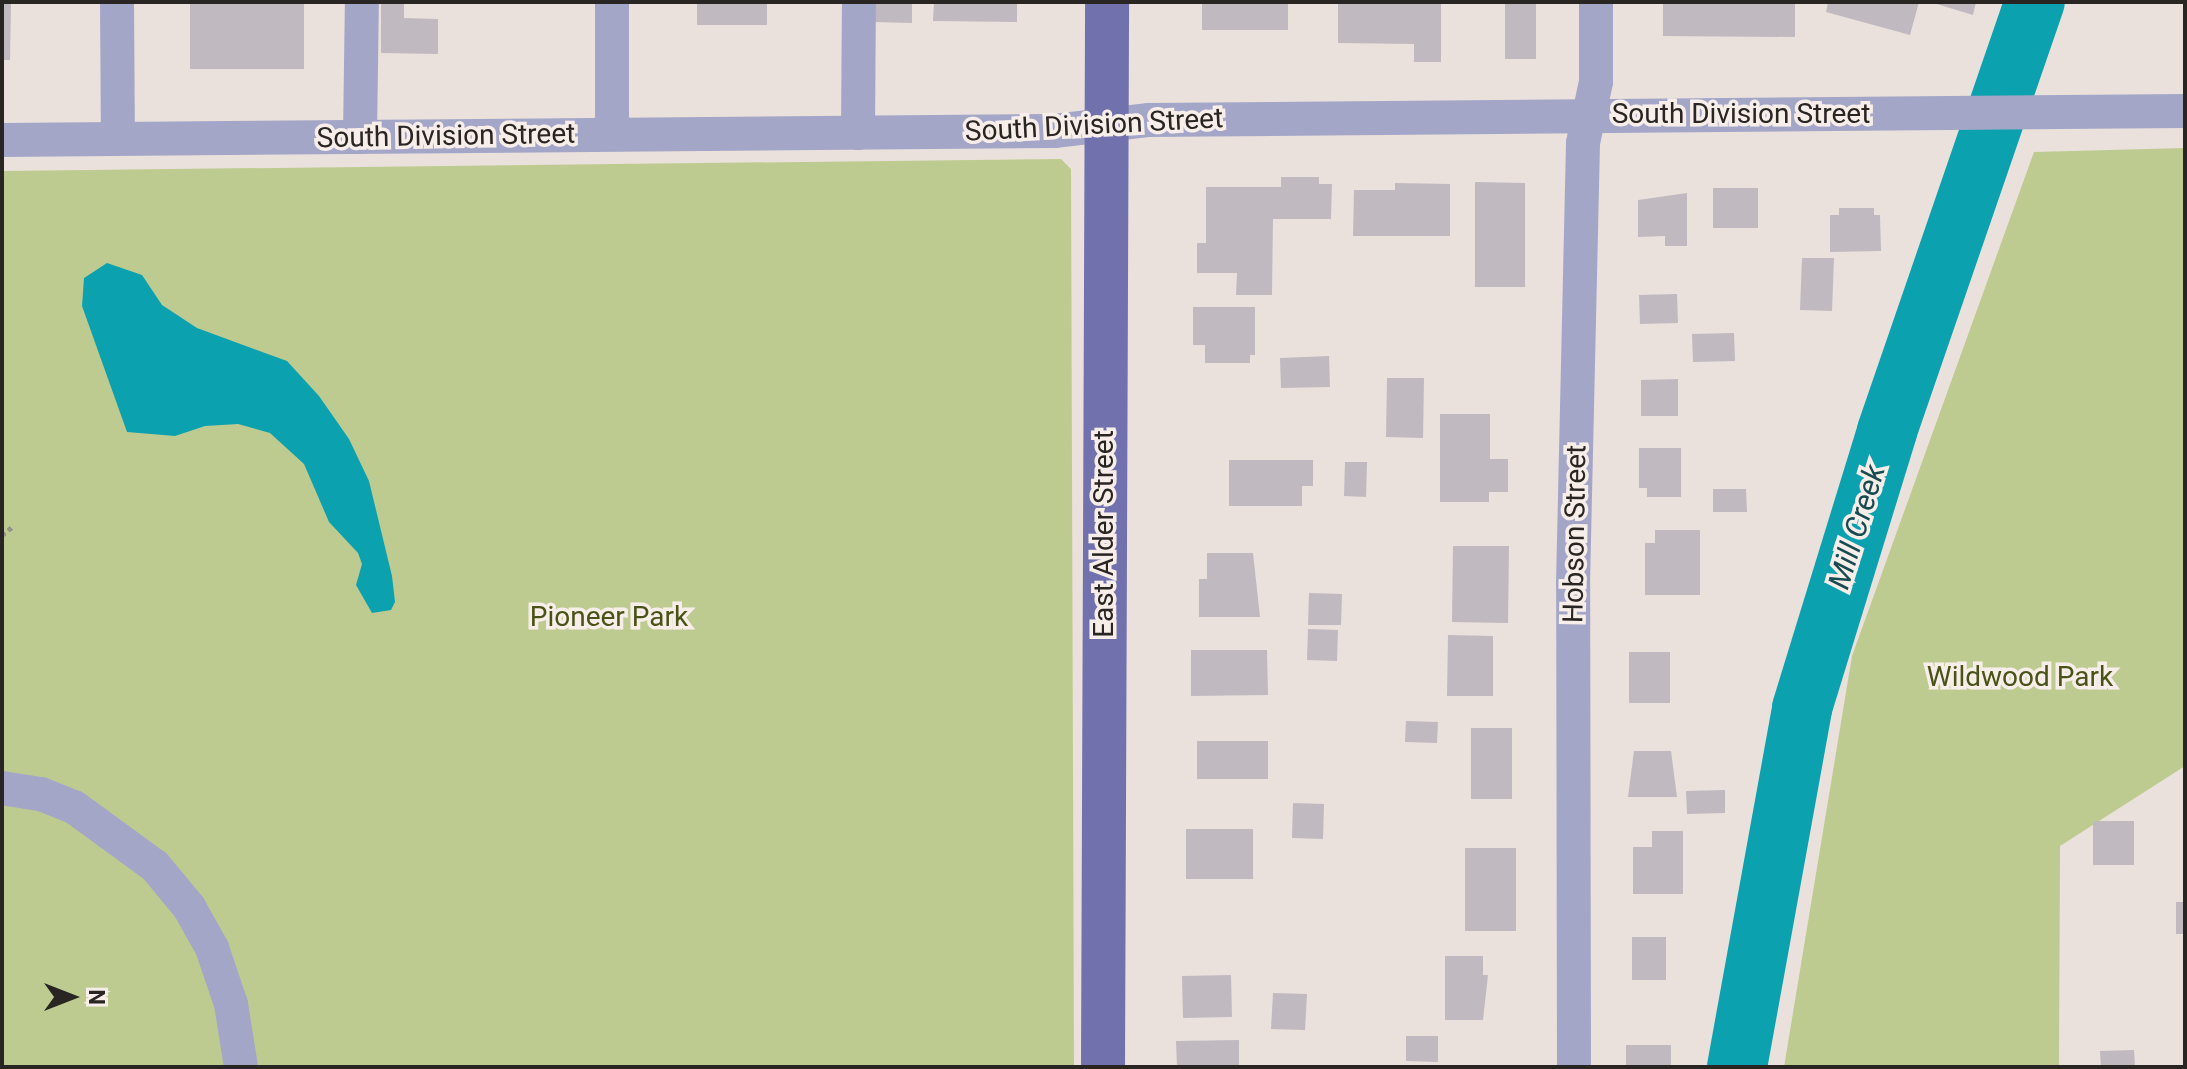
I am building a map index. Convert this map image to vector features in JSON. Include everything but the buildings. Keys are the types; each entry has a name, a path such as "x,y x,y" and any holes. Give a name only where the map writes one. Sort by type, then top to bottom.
{"main road":[{"name":"East Alder Street","path":"1103,1067 1107,2"}],"street":[{"path":"117,2 118,138"},
{"path":"360,137 362,2"},
{"path":"612,2 612,133"},
{"path":"858,133 859,2"},
{"name":"Hobson Street","path":"1574,1067 1573,584 1583,143 1596,82 1596,2"},
{"name":"South Division Street","path":"2,140 1054,131 1149,120 2185,111"},
{"path":"2,788 41,794 74,807 155,866 189,907 212,948 231,1004 241,1067"}],"path":[{"path":"2,535 12,527"}],"green space":[{"name":"Wildwood Park","path":"2185,148 2185,766 2060,846 2059,1067 1784,1067 1852,656 2034,152"},
{"name":"Pioneer Park","path":"1061,159 1071,169 1074,1067 2,1067 2,171"}],"water":[{"path":"107,263 142,275 162,305 197,328 287,361 319,396 349,439 369,481 392,576 395,602 391,610 372,613 356,585 362,564 358,553 329,522 304,464 270,433 238,424 205,426 175,436 127,432 82,306 84,278"}],"waterway":[{"name":"Mill Creek","path":"1737,1067 1802,708 1887,431 2035,2"}]}
